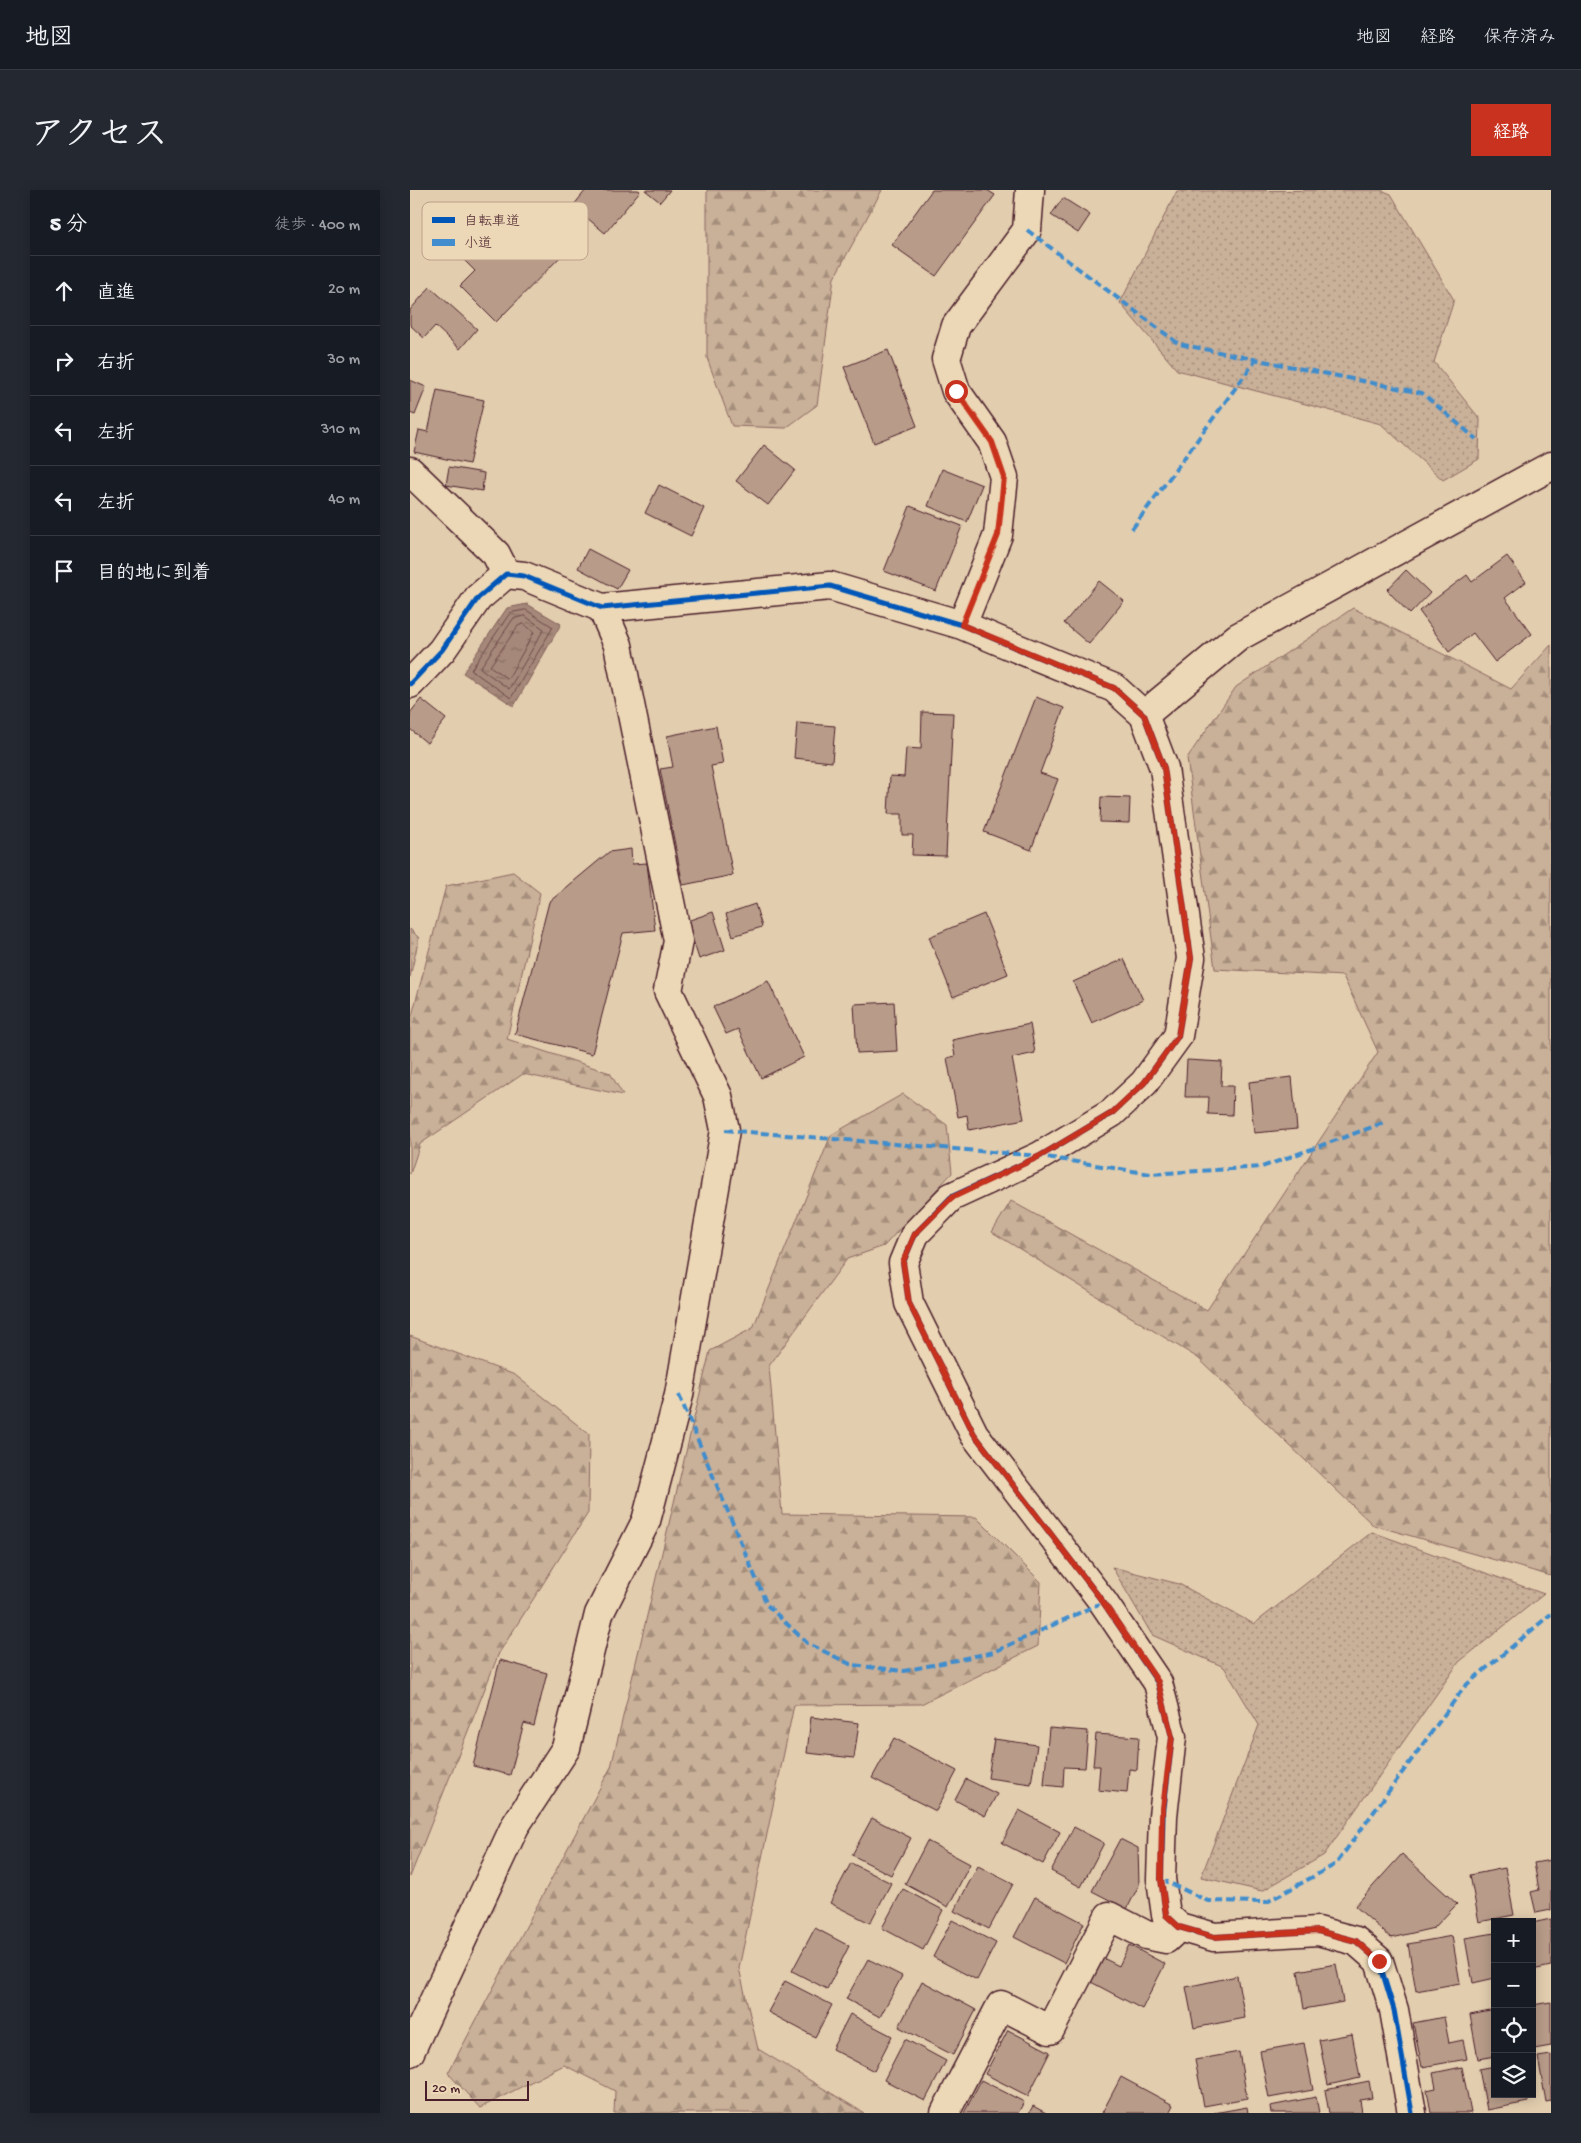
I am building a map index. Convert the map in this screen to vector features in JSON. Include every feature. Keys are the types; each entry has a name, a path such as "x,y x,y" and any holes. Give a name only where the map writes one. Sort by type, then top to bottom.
{"street":[{"path":"962,625 998,535 1004,477 992,442 956,391 946,359 956,326 1027,230 1030,190"},
{"path":"1144,715 1238,636 1551,466"},
{"path":"410,471 496,554 506,574"},
{"path":"410,684 442,650 478,598 506,574 524,576 602,608 830,586 962,625 1114,688 1144,715 1164,768 1191,958 1178,1036 1144,1083 1112,1113 1040,1156 951,1198 915,1234 903,1262 909,1303 974,1434 1103,1602 1158,1682 1172,1737 1162,1816 1161,1879 1166,1915 1179,1927 1214,1937 1318,1931 1356,1941 1379,1961 1394,2010 1412,2113"},
{"path":"410,2052 515,1826 566,1748 599,1614 646,1521 679,1395 725,1130 718,1096 668,991 678,942 618,645 602,608"},
{"path":"945,2113 1001,2005 1050,2030 1109,1916 1146,1935 1166,1939 1179,1927"}],"green space":[{"path":"707,190 882,190 834,278 817,405 786,428 732,426 707,358"},
{"path":"1381,190 1391,194 1454,300 1434,362 1480,419 1479,459 1443,480 1381,424 1177,370 1120,303 1177,191"},
{"path":"1353,608 1511,689 1551,645 1551,1576 1373,1525 1198,1358 992,1232 1011,1201 1207,1310 1378,1052 1343,976 1215,969 1187,758 1236,687"},
{"path":"513,872 540,893 507,1039 610,1073 623,1095 523,1074 420,1144 410,1174 410,1023 446,886"},
{"path":"410,929 419,938 410,977"},
{"path":"903,1094 947,1125 952,1173 884,1246 847,1259 769,1366 782,1514 976,1517 1041,1582 1038,1646 921,1704 794,1705 739,1968 758,2049 864,2113 614,2113 615,2091 564,2065 480,2108 448,2073 611,1767 710,1351 753,1328 831,1135"},
{"path":"410,1336 515,1375 589,1434 588,1513 499,1653 410,1877"},
{"path":"1372,1532 1544,1594 1459,1662 1324,1855 1262,1891 1201,1877 1259,1725 1224,1667 1152,1635 1112,1567 1179,1584 1254,1624"}],"water":[{"path":"527,604 561,624 514,706 463,673 507,608"}],"building":[{"path":"586,190 640,191 605,233 588,219 588,202 576,202"},
{"path":"645,190 670,190 660,202"},
{"path":"932,190 987,190 995,195 936,276 892,245"},
{"path":"1063,198 1090,215 1078,233 1051,215"},
{"path":"464,260 557,260 496,322 460,286 475,271"},
{"path":"430,287 477,329 460,349 435,326 424,338 410,325 410,310"},
{"path":"888,350 917,426 874,443 844,367"},
{"path":"410,380 426,387 415,415 410,413"},
{"path":"437,390 484,400 469,464 414,452 419,430 428,432"},
{"path":"764,445 795,470 768,505 736,481"},
{"path":"449,467 484,473 482,491 446,485"},
{"path":"942,469 982,485 967,522 928,506"},
{"path":"659,485 704,508 691,536 645,513"},
{"path":"910,506 962,526 936,591 884,571"},
{"path":"588,549 628,570 617,589 578,568"},
{"path":"1507,556 1526,582 1505,598 1532,634 1495,662 1473,633 1449,652 1419,611 1467,575 1472,582"},
{"path":"1406,570 1430,593 1410,614 1387,590"},
{"path":"1099,581 1124,601 1089,644 1064,623"},
{"path":"1036,697 1064,708 1040,773 1058,779 1031,850 984,832"},
{"path":"421,699 446,719 427,743 410,729 410,713"},
{"path":"922,712 953,713 946,856 912,855 913,835 902,835 902,814 888,814 890,776 904,777 906,748 921,749"},
{"path":"797,723 835,726 832,762 794,758"},
{"path":"716,726 723,764 711,766 733,875 683,885 660,769 673,767 667,736"},
{"path":"1101,797 1130,798 1129,823 1100,822"},
{"path":"631,849 632,864 647,863 655,930 623,933 592,1054 515,1034 549,902 609,852"},
{"path":"755,904 762,927 733,936 726,914"},
{"path":"713,912 725,950 699,959 687,921"},
{"path":"984,914 1008,974 953,997 929,937"},
{"path":"1124,959 1143,1000 1092,1023 1073,982"},
{"path":"768,981 804,1057 761,1078 738,1029 726,1034 713,1007"},
{"path":"894,1002 897,1051 857,1053 854,1004"},
{"path":"1030,1024 1035,1053 1012,1058 1024,1119 969,1130 967,1115 958,1117 947,1058 955,1056 952,1040"},
{"path":"1187,1060 1222,1062 1221,1086 1233,1086 1232,1115 1208,1114 1209,1097 1185,1097"},
{"path":"1292,1077 1297,1129 1254,1133 1249,1082"},
{"path":"500,1660 547,1673 534,1726 524,1723 510,1775 473,1766"},
{"path":"811,1717 859,1723 854,1758 807,1753"},
{"path":"1049,1728 1088,1731 1085,1768 1064,1767 1063,1787 1044,1785"},
{"path":"1096,1734 1139,1737 1137,1770 1129,1769 1127,1793 1098,1790 1100,1766 1093,1766"},
{"path":"894,1738 957,1771 936,1811 872,1778"},
{"path":"994,1739 1037,1745 1031,1784 988,1778"},
{"path":"966,1779 997,1794 985,1816 955,1800"},
{"path":"1019,1810 1060,1832 1043,1864 1002,1843"},
{"path":"872,1818 911,1838 891,1875 852,1855"},
{"path":"1074,1827 1104,1843 1081,1887 1051,1871"},
{"path":"1120,1839 1138,1848 1139,1885 1127,1909 1092,1891"},
{"path":"927,1841 970,1864 948,1907 905,1884"},
{"path":"1402,1854 1457,1904 1434,1928 1391,1938 1355,1906"},
{"path":"1551,1860 1551,1910 1536,1913 1531,1892 1539,1890 1534,1863"},
{"path":"851,1863 891,1883 870,1923 830,1903"},
{"path":"978,1866 1013,1884 989,1929 954,1911"},
{"path":"1505,1868 1514,1915 1491,1918 1491,1920 1479,1922 1470,1875"},
{"path":"903,1889 943,1910 923,1950 882,1928"},
{"path":"1035,1897 1084,1923 1064,1963 1014,1937"},
{"path":"1551,1919 1551,1966 1536,1969 1536,1963 1536,1922"},
{"path":"952,1920 996,1943 977,1980 933,1957"},
{"path":"815,1928 849,1946 827,1989 792,1971"},
{"path":"1491,1934 1491,1979 1473,1983 1465,1938"},
{"path":"1452,1936 1460,1983 1416,1991 1408,1944"},
{"path":"1129,1945 1165,1964 1142,2009 1091,1982 1103,1958 1119,1966"},
{"path":"868,1959 902,1976 880,2017 846,1999"},
{"path":"1336,1964 1343,2002 1304,2009 1298,1971"},
{"path":"1237,1976 1245,2018 1194,2028 1186,1987"},
{"path":"785,1981 832,2005 815,2037 768,2012"},
{"path":"922,1981 976,2010 953,2055 899,2027"},
{"path":"1551,2002 1551,2046 1536,2049 1536,2008 1536,2004"},
{"path":"1491,2011 1491,2057 1478,2059 1470,2015"},
{"path":"850,2014 892,2036 874,2071 832,2049"},
{"path":"1444,2017 1449,2043 1463,2040 1467,2059 1422,2067 1413,2023"},
{"path":"1008,2030 1050,2052 1028,2096 985,2074"},
{"path":"1352,2034 1360,2078 1328,2085 1319,2040"},
{"path":"905,2039 946,2061 925,2101 884,2080"},
{"path":"1304,2043 1313,2090 1269,2098 1260,2051"},
{"path":"1239,2052 1247,2098 1204,2106 1195,2060"},
{"path":"1551,2055 1551,2101 1546,2102 1538,2057"},
{"path":"1462,2067 1471,2113 1431,2113 1427,2090 1436,2088 1433,2073"},
{"path":"1491,2067 1491,2098 1528,2098 1528,2102 1487,2110 1479,2069"},
{"path":"1121,2077 1173,2105 1169,2113 1102,2113"},
{"path":"981,2080 1024,2102 1018,2113 964,2113"},
{"path":"1369,2081 1372,2098 1360,2100 1362,2113 1329,2113 1325,2090"},
{"path":"1316,2097 1319,2113 1271,2113 1270,2106"},
{"path":"1033,2106 1046,2113 1029,2113"},
{"path":"1247,2107 1248,2113 1214,2113"}],"marked path":[{"path":"1027,230 1179,344 1422,393 1476,439"},
{"path":"1132,529 1256,360"},
{"path":"725,1130 1040,1156 1151,1174 1262,1167 1386,1122"},
{"path":"679,1395 767,1605 807,1643 852,1665 904,1671 994,1652 1103,1602"},
{"path":"1161,1879 1208,1901 1267,1902 1336,1864 1465,1686 1551,1614"}],"cycle path":[{"path":"410,684 442,650 478,598 506,574 524,576 602,608 830,586 962,625 1114,688 1144,715 1164,768 1191,958 1178,1036 1144,1083 1112,1113 1040,1156 951,1197 915,1234 903,1263 909,1303 974,1434 1103,1602 1158,1683 1172,1737 1163,1816 1161,1879 1166,1915 1179,1927 1214,1937 1318,1931 1356,1941 1379,1961 1394,2010 1412,2113"}],"route":[{"path":"956,391 992,442 1004,477 998,535 962,625 1114,688 1144,715 1164,768 1191,958 1178,1036 1144,1083 1112,1113 1040,1156 951,1198 915,1234 903,1262 909,1303 974,1434 1103,1602 1158,1682 1172,1737 1162,1816 1161,1879 1166,1915 1179,1927 1214,1937 1318,1931 1356,1941 1379,1961"}]}
